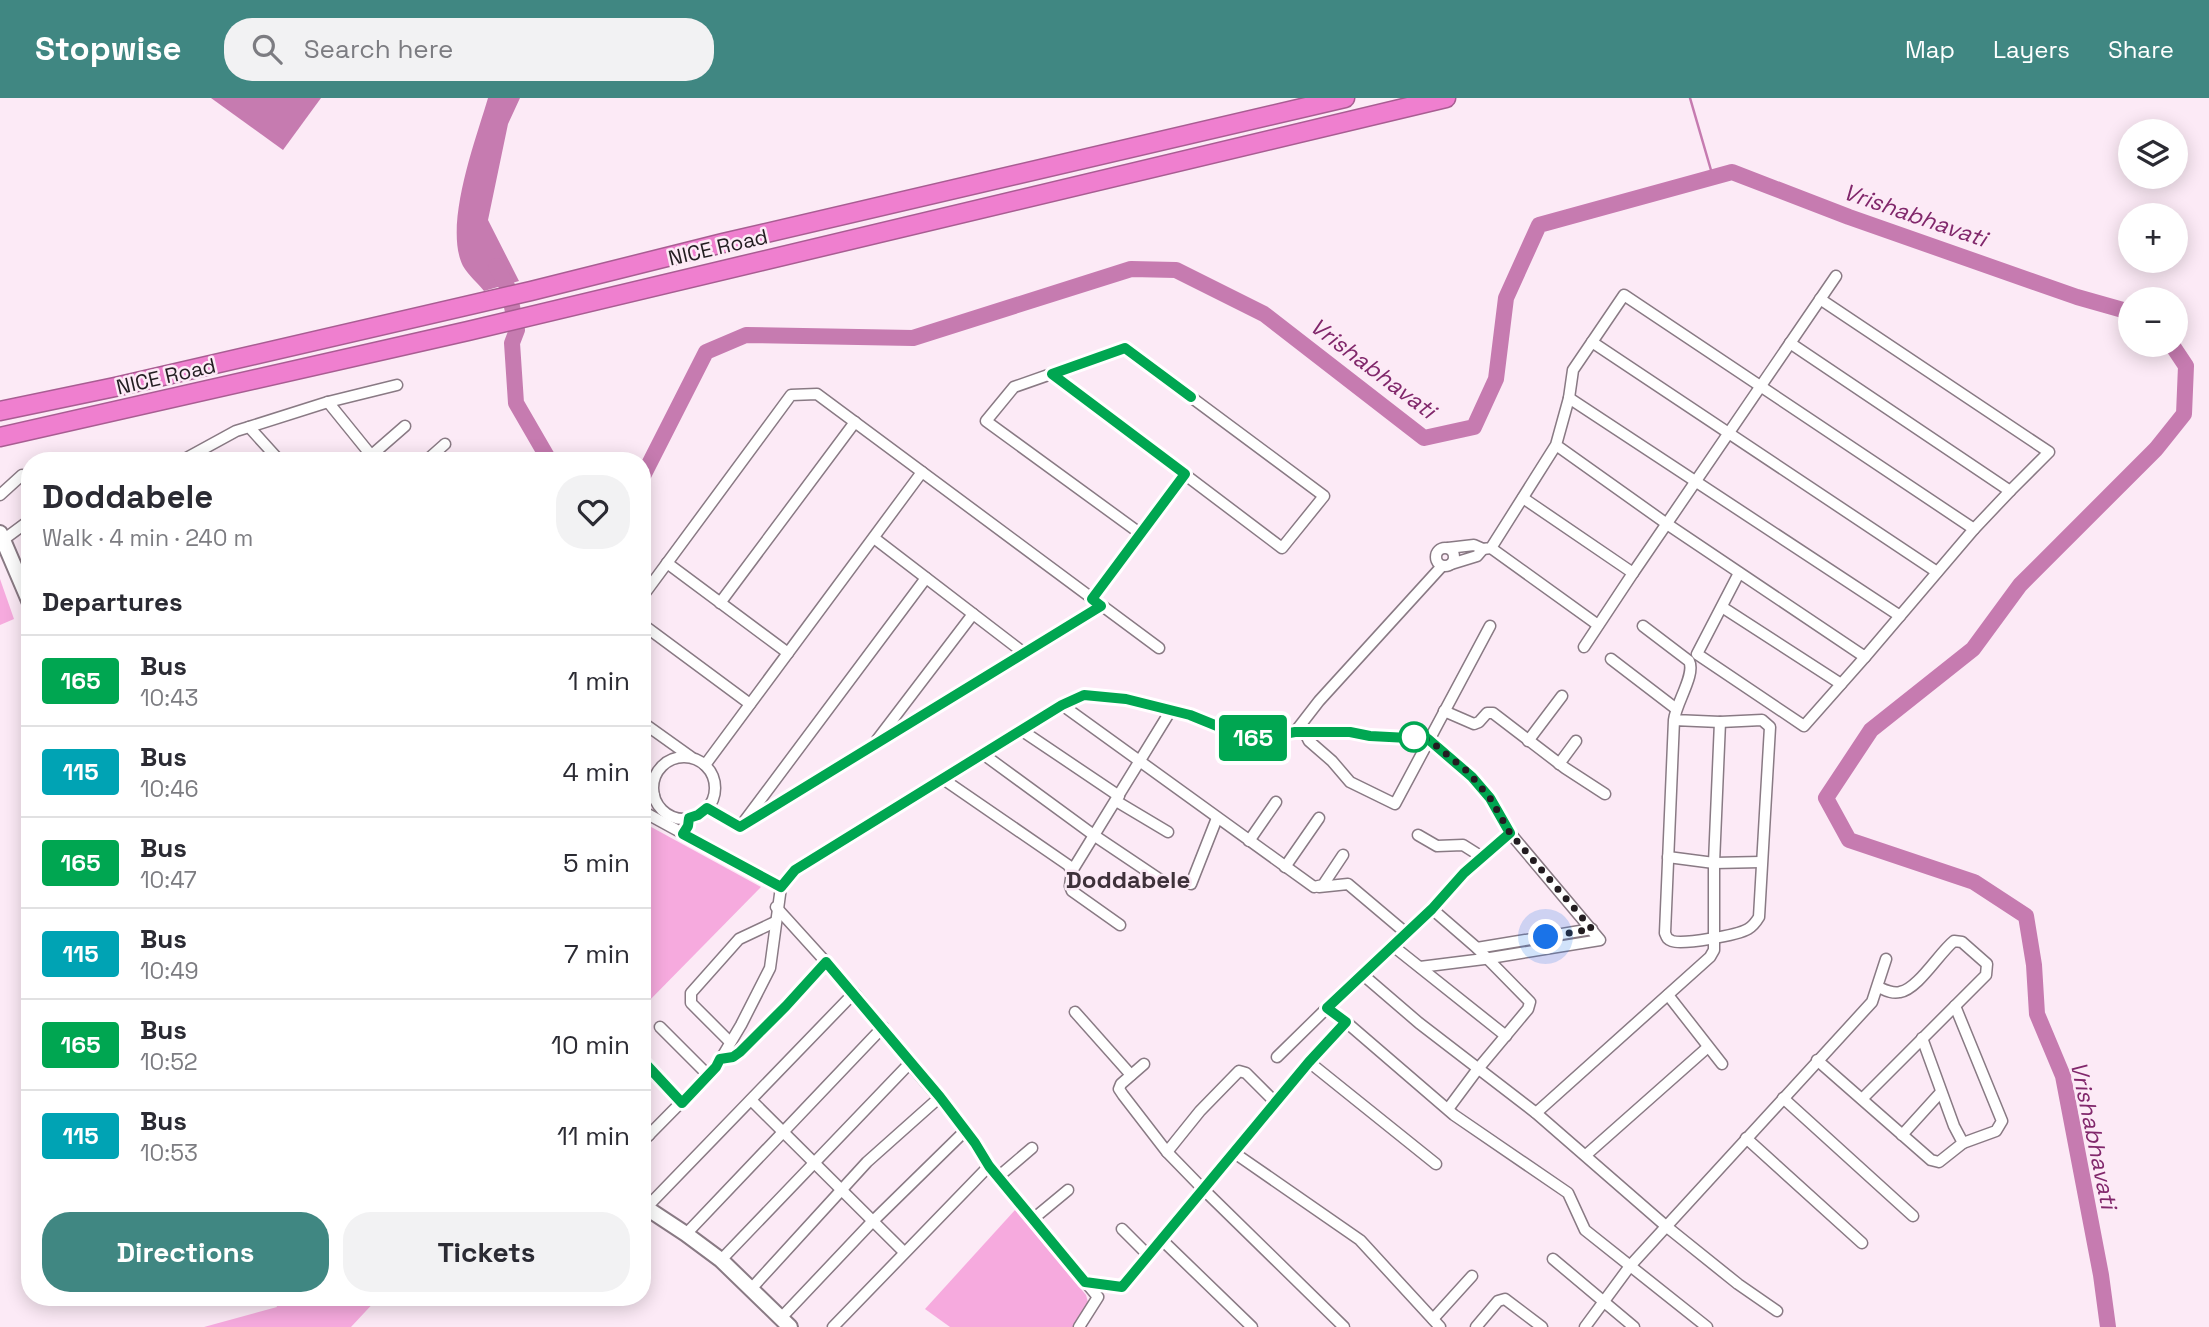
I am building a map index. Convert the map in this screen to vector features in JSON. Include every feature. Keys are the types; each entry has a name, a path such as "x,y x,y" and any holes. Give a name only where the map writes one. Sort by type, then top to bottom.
{"highway":[{"name":"NICE Road","path":"0,411 531,291 723,243 1345,98"},
{"name":"NICE Road","path":"0,437 468,331 1446,98"}],"street":[{"path":"1584,647 1836,275"},
{"path":"1598,625 1487,549 1474,544 1443,548 1436,554 1437,562 1447,565 1477,556 1487,549 1556,445 1569,398 1573,370 1624,295 1974,529"},
{"path":"1739,573 1697,654 1804,726 1974,529 2049,452 1820,299"},
{"path":"1592,342 1937,572"},
{"path":"1790,343 2010,491"},
{"path":"1052,374 1282,548 1324,496 1125,348 1014,387 986,421 1141,534"},
{"path":"198,452 236,431 328,402 397,385"},
{"path":"651,585 791,395 817,394 1159,648"},
{"path":"1569,398 1900,616"},
{"path":"328,402 366,452"},
{"path":"720,603 855,422"},
{"path":"378,452 405,426"},
{"path":"249,427 272,452"},
{"path":"436,452 445,444"},
{"path":"1556,445 1667,524 1865,657"},
{"path":"705,765 922,472"},
{"path":"740,827 1024,653 1097,603 1141,534 1185,474"},
{"path":"0,495 21,476"},
{"path":"1523,498 1633,573"},
{"path":"21,525 2,537 21,568"},
{"path":"874,538 1024,653"},
{"path":"1300,732 1410,599 1447,565 1454,555 1448,548"},
{"path":"667,563 788,653"},
{"path":"740,827 926,578"},
{"path":"1722,607 1841,684"},
{"path":"872,746 973,614"},
{"path":"1300,732 1332,761 1349,782 1392,804 1399,800 1428,739 1490,626"},
{"path":"1643,626 1691,663 1690,674 1675,708 1674,720 1668,857 1664,929 1666,937 1675,942 1744,931 1757,920 1770,727 1762,720 1674,720"},
{"path":"651,631 750,704"},
{"path":"1611,659 1675,708"},
{"path":"651,1130 682,1103 708,1075 730,1042 771,968 776,908 781,887 795,870 1062,705 1084,695 1126,699 1171,710 1256,739 1300,732 1350,732 1370,736 1428,739 1472,777 1490,798 1510,833 1600,940 1488,959 1420,967"},
{"path":"1528,741 1562,696"},
{"path":"1062,705 1314,887 1348,884 1406,933"},
{"path":"1120,925 1072,891 1072,871 1171,710"},
{"path":"1444,711 1474,723 1479,722 1487,713 1493,713 1559,764 1605,793"},
{"path":"1536,1113 1710,957 1714,950 1713,863 1720,722"},
{"path":"651,728 705,765 715,784 714,796 707,808 698,815 680,818 667,814 658,805 654,795 654,779 660,768 677,757 691,757"},
{"path":"1021,730 1168,832"},
{"path":"1559,764 1576,741"},
{"path":"983,754 1095,836 1166,883"},
{"path":"943,779 1068,865 1072,871"},
{"path":"1249,841 1276,802"},
{"path":"707,808 740,827"},
{"path":"651,816 781,887"},
{"path":"683,834 689,818"},
{"path":"1191,884 1217,818"},
{"path":"1285,867 1320,818"},
{"path":"1277,1057 1432,909 1464,873 1510,833"},
{"path":"1418,835 1437,845 1463,845 1482,857"},
{"path":"1318,887 1323,885 1343,855"},
{"path":"1668,857 1713,863 1761,862"},
{"path":"776,908 883,1027 966,1130 989,1166 1098,1297 1079,1327"},
{"path":"1432,909 1477,948 1530,1002 1528,1009 1448,1109"},
{"path":"730,1042 691,1003 691,993 739,939 775,922"},
{"path":"1477,948 1592,929"},
{"path":"1862,1099 1955,1006 1987,971 1987,964 1958,941 1951,942 1910,988 1901,992 1890,992 1878,987"},
{"path":"1393,946 1506,1035"},
{"path":"1585,1327 1630,1266 1872,1002 1886,959"},
{"path":"720,1059 733,1057 740,1052 826,962"},
{"path":"1363,974 1477,1070 1536,1113 1667,1227 1738,1284 1777,1311"},
{"path":"651,1200 854,993"},
{"path":"1668,995 1723,1064"},
{"path":"1817,1060 1936,1162 1963,1143 1996,1131 2003,1121 1955,1006"},
{"path":"1327,1008 1448,1109 1568,1193 1585,1230 1707,1327"},
{"path":"1075,1012 1131,1075"},
{"path":"1085,1282 1122,1287 1275,1102 1346,1022"},
{"path":"660,1027 708,1075"},
{"path":"686,1234 883,1027"},
{"path":"1922,1038 1963,1143"},
{"path":"1586,1155 1708,1047"},
{"path":"1309,1062 1436,1164"},
{"path":"721,1260 910,1063"},
{"path":"1144,1064 1121,1084 1119,1089 1167,1152 1345,1327"},
{"path":"651,1070 682,1103"},
{"path":"1167,1152 1200,1111 1239,1071 1246,1073 1275,1102"},
{"path":"1902,1135 1941,1092"},
{"path":"751,1289 867,1162 940,1097"},
{"path":"1783,1098 1913,1216"},
{"path":"751,1100 904,1252"},
{"path":"651,1210 721,1260 786,1323 873,1221 966,1130"},
{"path":"1746,1138 1862,1242"},
{"path":"998,1177 1032,1148"},
{"path":"1234,1152 1360,1240 1437,1323 1472,1276"},
{"path":"832,1327 989,1166"},
{"path":"1033,1219 1068,1191"},
{"path":"1122,1229 1148,1255"},
{"path":"1161,1239 1252,1327"},
{"path":"1553,1259 1634,1327"},
{"path":"1476,1327 1498,1301 1505,1299 1542,1327"}],"shaded area":[{"path":"211,98 321,98 283,150"},
{"path":"488,98 520,98 508,124 488,220 519,281 484,291 463,266 458,249 457,229 463,182"},
{"path":"0,579 14,619 0,625"},
{"path":"651,827 761,887 651,999"},
{"path":"1015,1210 1086,1295 1089,1306 1074,1327 950,1327 925,1309"},
{"path":"371,1306 351,1327 204,1327 277,1307"}],"waterway":[{"path":"1690,98 1713,177"},
{"name":"Vrishabhavati","path":"651,460 706,352 746,335 913,338 1131,269 1176,270 1264,314 1424,438 1474,427 1496,379 1506,298 1539,225 1732,172 1849,217 2077,297 2118,309"},
{"name":"Vrishabhavati","path":"496,266 508,288 517,330 512,343 516,403 544,452"},
{"name":"Vrishabhavati","path":"2108,1327 2101,1275 2063,1076 2037,1014 2034,965 2026,916 1974,882 1849,840 1826,798 1871,730 1973,649 2020,585 2156,449 2184,414 2186,366 2180,357"}],"bus line":[{"name":"165","path":"651,1070 682,1103 716,1067 720,1059 733,1057 740,1052 826,962 940,1097 989,1166 1085,1282 1122,1287 1309,1062 1346,1022 1327,1008 1432,909 1464,873 1510,833 1490,798 1468,772 1428,739 1370,736 1350,732 1295,732 1256,739 1190,715 1126,699 1084,695 1062,705 795,870 781,887 683,834 689,818 707,808 740,827 1101,606 1092,599 1185,474 1052,374 1125,348 1191,397"}],"district":[{"name":"Doddabele","path":"1128,879"}],"route":[{"path":"1414,737 1428,739 1468,772 1490,798 1510,833 1592,929 1546,937"}]}
